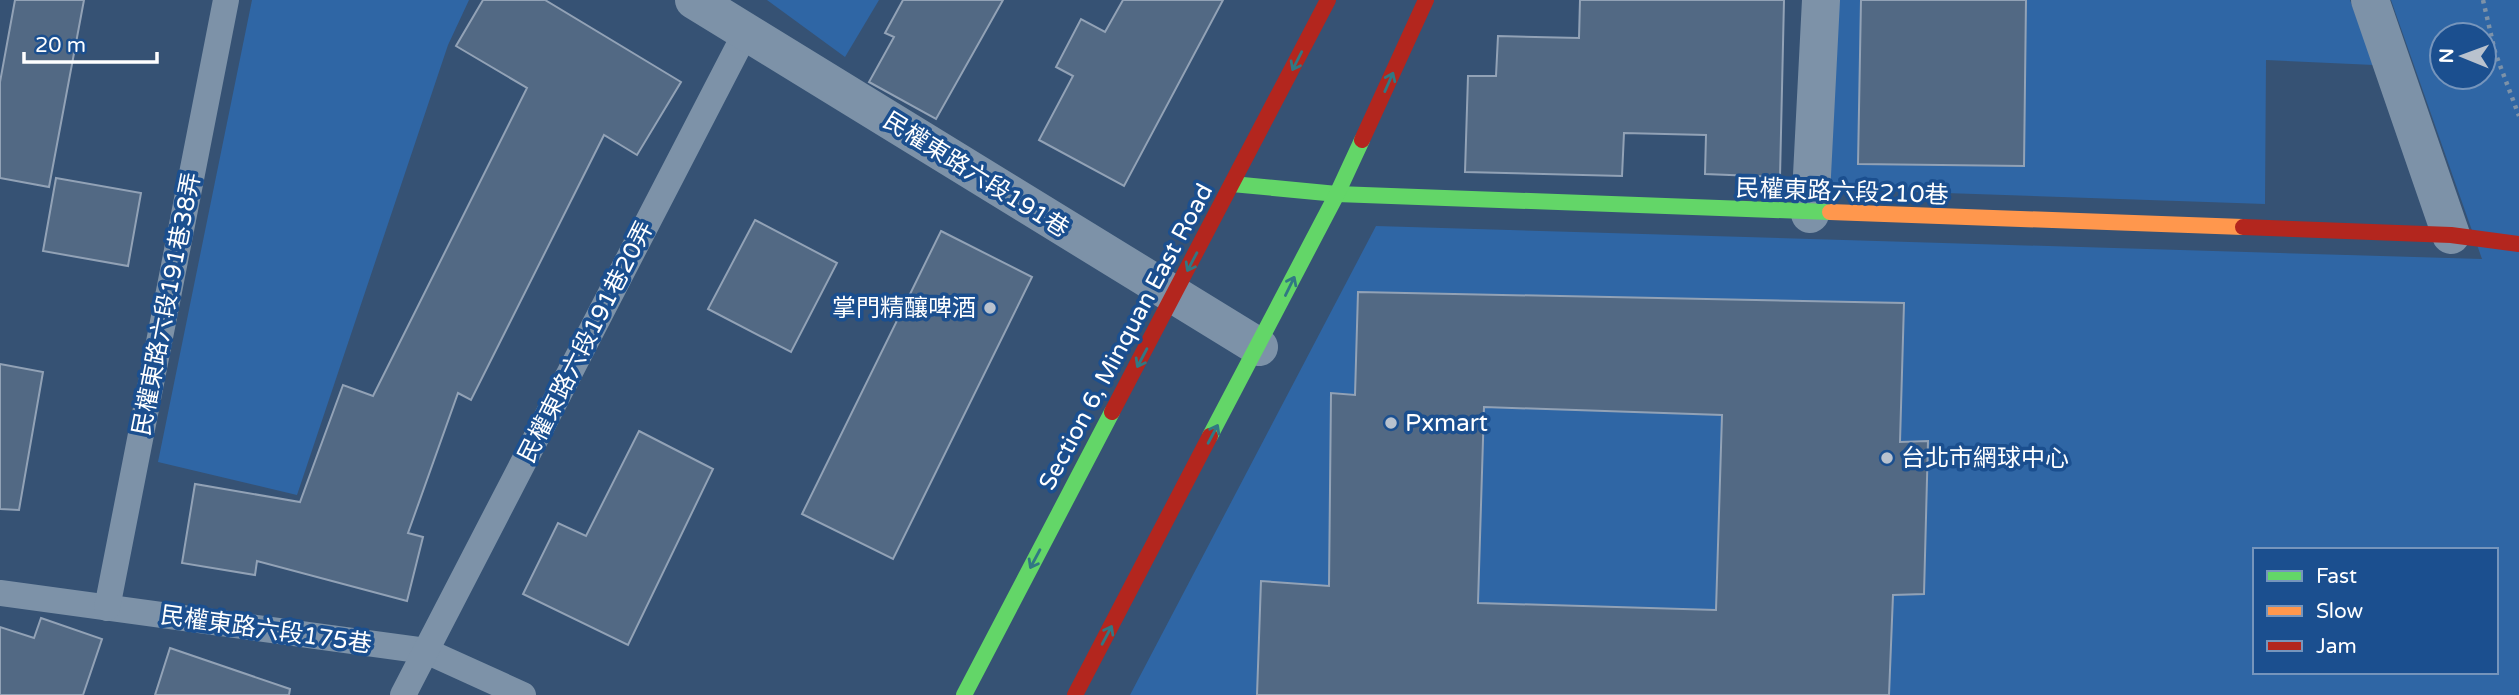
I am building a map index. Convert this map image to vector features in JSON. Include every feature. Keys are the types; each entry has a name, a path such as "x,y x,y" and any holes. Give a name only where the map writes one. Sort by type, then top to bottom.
{"main road":[{"name":"Section 6, Minquan East Road","path":"964,695 1328,0"},
{"path":"1074,695 1337,194 1426,0"},
{"name":"民權東路六段210巷","path":"1232,184 1337,194 1810,214 2451,235 2519,244"}],"street":[{"name":"民權東路六段191巷","path":"694,0 1173,297 1259,347"},
{"path":"1810,214 1821,0"},
{"path":"2370,0 2451,235"}],"lane":[{"name":"民權東路六段191巷38弄","path":"107,608 226,0"},
{"name":"民權東路六段191巷20弄","path":"403,695 746,32"},
{"name":"民權東路六段175巷","path":"0,593 426,651 523,695"}],"path":[{"path":"2483,0 2495,52 2519,116"}],"shaded area":[{"path":"252,0 469,0 448,45 297,495 158,462"},
{"path":"767,0 879,0 845,57"},
{"path":"1835,0 2350,0 2374,65 2266,60 2265,204 1827,189"},
{"name":"台北市網球中心","path":"2391,0 2519,0 2519,695 1130,695 1376,226 2482,259"}],"building":[{"path":"15,0 84,0 49,187 0,178 0,82"},
{"path":"483,0 545,0 681,82 637,155 604,135 471,400 458,393 408,533 423,537 407,601 257,561 255,575 182,563 195,484 300,502 343,385 373,396 527,88 456,46"},
{"path":"903,0 1003,0 936,119 869,82 894,37 885,33"},
{"path":"1123,0 1223,0 1124,186 1039,140 1073,76 1056,67 1081,19 1105,32"},
{"path":"1580,0 1784,0 1780,177 1705,174 1706,135 1624,133 1622,176 1465,172 1468,76 1496,76 1498,36 1579,38"},
{"path":"1861,0 2026,0 2024,166 1858,164"},
{"path":"56,178 141,193 128,266 43,251"},
{"path":"755,220 837,263 791,352 708,309"},
{"path":"941,231 1032,277 893,559 802,514"},
{"path":"1358,292 1904,303 1900,442 1928,441 1924,594 1893,595 1889,695 1257,695 1261,581 1329,586 1331,393 1355,395","holes":["1484,407 1722,415 1716,610 1478,603"]},
{"path":"0,364 43,372 19,510 0,509"},
{"path":"639,431 713,469 628,645 523,594 558,523 586,536"},
{"path":"41,618 102,639 83,695 0,695 0,627 34,638"},
{"path":"170,648 290,689 289,695 155,695"}],"traffic: fast":[{"path":"1210,436 1337,194 1362,140"},
{"path":"1232,184 1337,194 1830,212"},
{"path":"964,695 1112,412"}],"traffic: slow":[{"path":"1830,212 2243,227"}],"traffic: jam":[{"path":"1112,412 1328,0"},
{"path":"1362,140 1426,0"},
{"path":"2243,227 2451,235 2519,244"},
{"path":"1075,695 1210,436"}],"place":[{"name":"掌門精釀啤酒","path":"990,308"},
{"name":"Pxmart","path":"1391,423"},
{"name":"台北市網球中心","path":"1887,458"}]}
